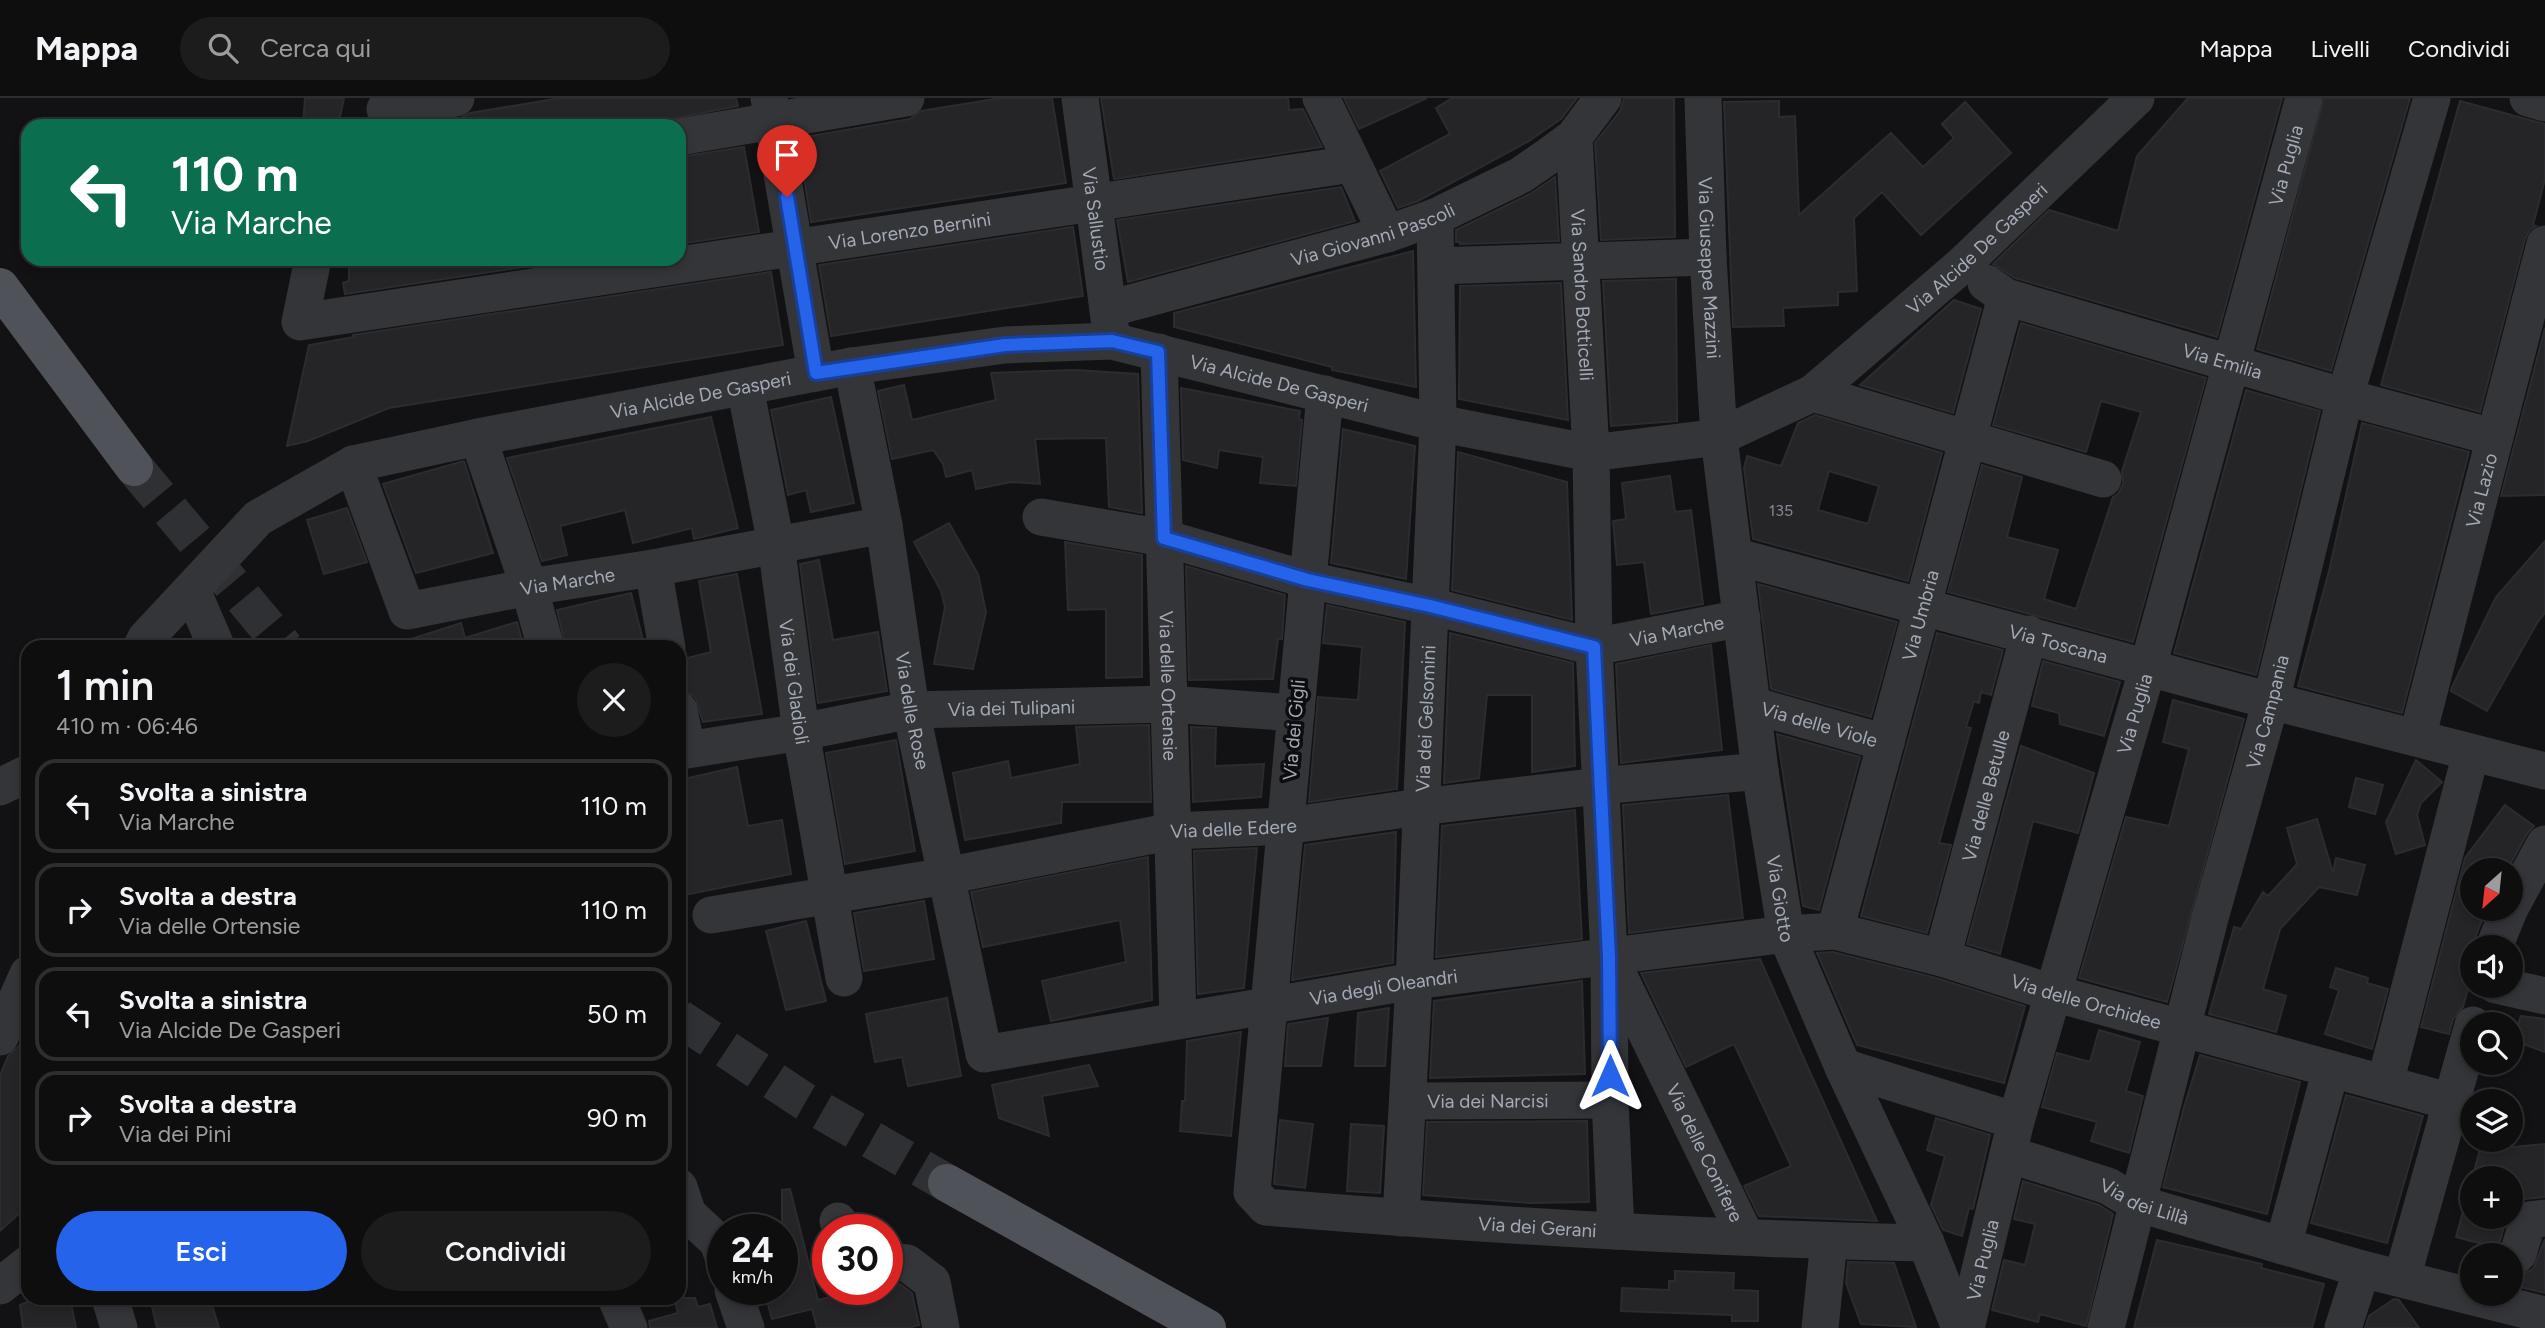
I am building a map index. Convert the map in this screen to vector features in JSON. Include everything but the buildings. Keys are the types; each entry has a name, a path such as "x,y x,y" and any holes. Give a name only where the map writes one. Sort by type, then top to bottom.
{"main road":[{"path":"0,287 134,467"},
{"path":"947,1183 1208,1328"}],"street":[{"path":"384,109 456,98"},
{"path":"686,134 771,109 906,98"},
{"name":"Via Sallustio","path":"1080,98 1110,325"},
{"path":"1321,98 1387,234"},
{"name":"Via Giovanni Pascoli","path":"1110,325 1435,217 1521,174 1574,137 1602,98"},
{"name":"Via Giuseppe Mazzini","path":"1703,98 1707,257 1719,437"},
{"name":"Via Alcide De Gasperi","path":"145,640 258,518 353,464 478,437 852,366 1005,345 1110,325 1158,352 1438,424 1591,453 1719,437 1813,393 1962,265 2136,98"},
{"name":"Via Puglia","path":"1966,1328 2012,1137 2148,667 2304,98"},
{"name":"Via Campania","path":"2106,1328 2182,1028 2271,701 2345,397 2432,98"},
{"path":"2528,98 2545,103"},
{"path":"771,109 816,373"},
{"name":"Via Sandro Botticelli","path":"1574,137 1591,453"},
{"name":"Via Lorenzo Bernini","path":"686,264 1352,164"},
{"name":"Via dei Gelsomini","path":"1401,1218 1438,424 1435,217"},
{"name":"Via Lazio","path":"2417,738 2545,244"},
{"path":"1436,265 1707,257"},
{"name":"Via Emilia","path":"1962,265 2006,298 2345,397 2493,437"},
{"name":"Via Lorenzo Bernini","path":"312,266 300,322 675,266"},
{"name":"Via Umbria","path":"1835,931 2006,298"},
{"name":"Via delle Ortensie","path":"1158,352 1178,1020"},
{"name":"Via delle Rose","path":"852,366 884,525 911,710 984,1054"},
{"name":"Via dei Gladioli","path":"745,387 776,544 801,732 844,978"},
{"path":"1813,393 2103,480"},
{"name":"Via dei Gigli","path":"1252,1192 1325,394"},
{"path":"478,437 529,587 544,640"},
{"name":"Via Giotto","path":"1719,437 1760,771 1786,934 1843,1067 1926,1243 1960,1328"},
{"name":"Via delle Conifere","path":"1591,453 1594,647 1609,957 1610,1100 1616,1231"},
{"name":"Via Marche","path":"353,464 407,611 884,525"},
{"name":"Via Marche","path":"1041,517 1164,538 1308,580 1430,606 1594,647 1742,618"},
{"name":"Via Toscana","path":"1734,555 2271,701 2545,771"},
{"path":"653,568 666,640"},
{"path":"192,590 214,640"},
{"name":"Via delle Betulle","path":"1942,958 2029,634"},
{"name":"Via dei Tulipani","path":"686,745 687,750 801,732 911,710 1168,704 1296,713"},
{"name":"Via delle Viole","path":"1752,705 1886,743"},
{"path":"2385,1083 2471,753"},
{"name":"Via delle Edere","path":"711,915 946,876 1173,831 1286,826 1599,786 1760,771"},
{"path":"0,787 21,776"},
{"path":"2524,883 2545,844"},
{"name":"Via delle Orchidee","path":"1786,934 1835,931 1942,958 2053,993 2452,1102"},
{"name":"Via degli Oleandri","path":"984,1054 1414,981 1786,934"},
{"name":"Via delle Conifere","path":"1609,957 1746,1237"},
{"path":"0,1037 21,990"},
{"path":"2523,991 2545,996"},
{"name":"Via dei Lillà","path":"1843,1067 2012,1137 2136,1203 2362,1269 2402,1278 2475,1314 2545,1317"},
{"path":"2283,1246 2331,1069"},
{"path":"2402,1278 2460,1072"},
{"name":"Via dei Narcisi","path":"1408,1101 1610,1100"},
{"name":"Via dei Gerani","path":"1252,1192 1266,1207 1401,1218 1616,1231 1926,1243"},
{"path":"686,1208 688,1214 707,1232"},
{"path":"2521,1243 2528,1220 2545,1218"},
{"path":"1819,1328 1829,1241"},
{"path":"903,1263 932,1282 942,1328"},
{"path":"2343,1328 2362,1269"},
{"path":"0,1286 21,1270"},
{"path":"112,1305 119,1328"},
{"path":"619,1305 629,1328"},
{"path":"738,1305 746,1328"},
{"path":"2542,1328 2545,1317"}],"tunnel":[{"path":"134,467 278,640"},
{"path":"686,1023 804,1101 947,1183"}],"route":[{"path":"787,197 816,373 1005,345 1112,341 1158,352 1164,538 1308,580 1430,606 1594,647 1609,957 1610,1076"}]}
